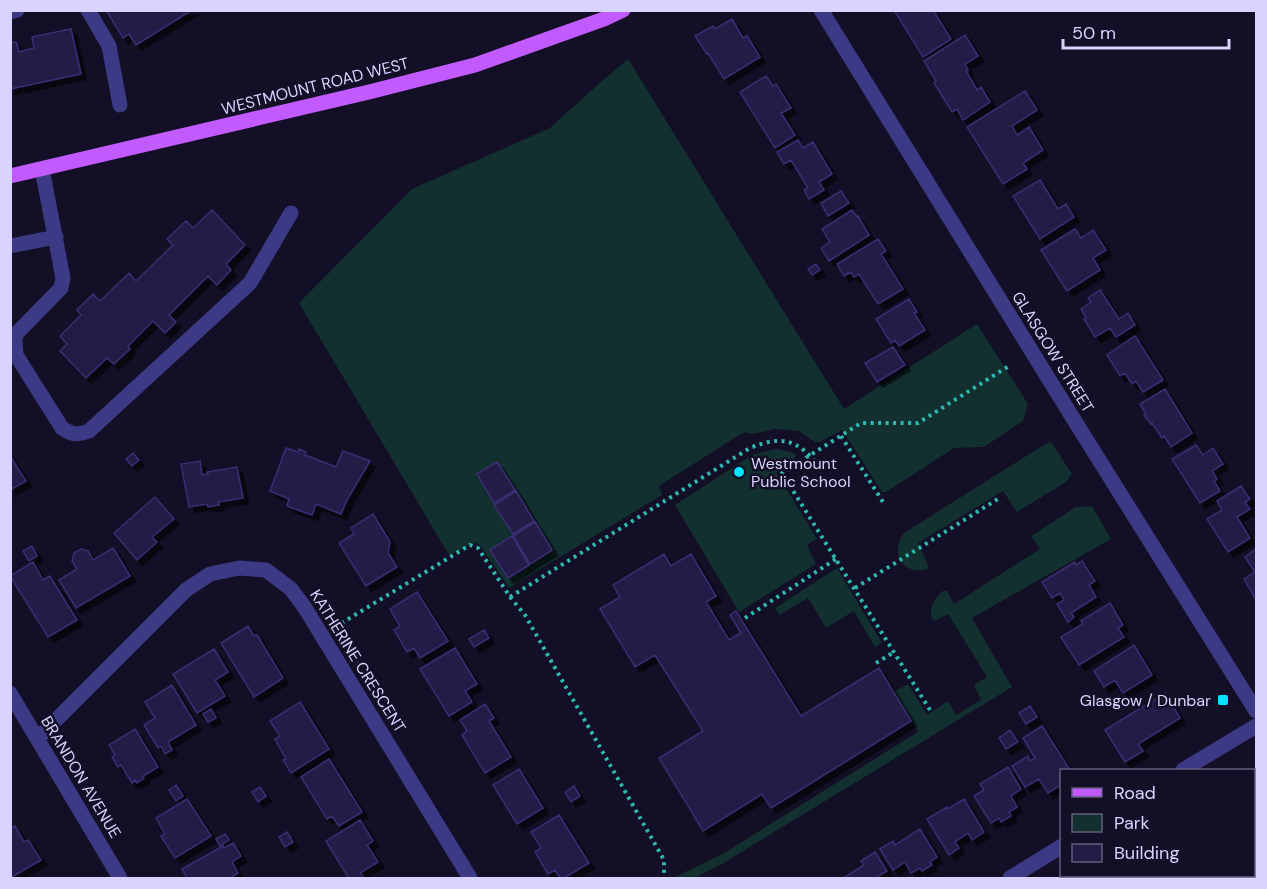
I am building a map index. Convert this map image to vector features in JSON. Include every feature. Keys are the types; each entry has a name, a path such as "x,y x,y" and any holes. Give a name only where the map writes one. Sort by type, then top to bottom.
{"main road":[{"name":"WESTMOUNT ROAD WEST","path":"10,176 357,95 475,64 604,19 623,10"}],"street":[{"path":"10,12 17,10"},
{"path":"88,10 109,46 120,105"},
{"name":"GLASGOW STREET","path":"821,10 1037,361 1257,711"},
{"path":"42,169 63,279 61,288 16,334 16,355 62,429 70,434 89,431 250,283 291,213"},
{"path":"10,246 56,237"},
{"name":"KATHERINE CRESCENT","path":"38,738 186,590 210,574 238,568 266,570 291,589 305,608 470,879"},
{"name":"BRANDON AVENUE","path":"10,693 120,879"},
{"path":"1187,769 1257,726"},
{"path":"1010,879 1060,847"}],"path":[{"path":"930,710 782,473 861,423 918,423 1009,366"},
{"path":"841,436 883,502"},
{"path":"510,597 750,448 766,442 783,441 798,445 819,466"},
{"path":"855,588 1001,497"},
{"path":"321,634 347,621 470,545 478,548 510,597 525,615 664,860 664,879"},
{"path":"746,618 836,559"},
{"path":"876,663 894,652"}],"green space":[{"path":"628,59 844,409 977,324 1028,404 1023,421 984,447 954,448 886,492 882,492 842,430 820,442 815,442 799,431 775,429 753,434 744,432 659,486 662,495 509,588 479,544 475,543 449,555 299,303 412,189 550,128"},
{"path":"1051,442 1072,474 1066,482 1017,512 1003,491 918,543 928,569 911,569 905,566 898,555 900,540 904,533"},
{"path":"775,449 796,455 794,460 776,472 817,539 807,545 816,564 739,612 675,505 752,455"},
{"path":"1092,506 1111,539 972,618 1012,687 722,864 694,878 673,878 726,852 918,732 894,692 908,684 927,715 948,701 956,715 981,700 974,685 987,677 948,614 935,621 932,619 931,611 935,600 943,591 947,591 954,604 1040,549 1031,536 1076,507"},
{"path":"837,568 882,643 875,647 854,611 826,628 808,598 779,615 775,608"}],"building":[{"path":"106,10 192,10 136,45 129,34 123,38"},
{"path":"894,10 933,10 951,39 923,57"},
{"path":"732,19 743,38 747,36 760,57 724,79 695,36 713,26 715,29"},
{"path":"71,29 81,74 10,89 10,43 16,42 19,52 34,48 32,37"},
{"path":"965,35 978,56 965,64 968,70 966,71 977,90 981,87 990,102 963,120 957,109 952,112 934,83 936,81 924,61"},
{"path":"766,76 773,86 776,84 791,108 781,113 795,135 775,148 740,92"},
{"path":"1025,91 1037,110 1012,126 1017,135 1029,127 1043,150 1023,163 1027,169 1003,184 967,127"},
{"path":"798,140 803,148 813,142 832,174 819,182 824,190 809,199 804,190 808,188 791,160 784,164 777,152"},
{"path":"1040,180 1058,209 1066,204 1074,217 1040,239 1013,196"},
{"path":"841,191 849,203 828,216 821,203"},
{"path":"212,210 245,245 226,264 231,270 217,285 208,276 169,315 176,322 165,333 153,321 114,364 107,358 86,378 60,351 67,344 60,336 81,315 77,310 93,294 100,301 129,273 136,281 173,245 167,239 186,221 193,228"},
{"path":"852,210 869,235 829,261 821,248 830,242 822,229"},
{"path":"1075,229 1081,238 1093,230 1106,250 1093,258 1100,270 1067,291 1041,250"},
{"path":"878,239 886,251 881,254 903,289 878,304 859,274 854,277 851,272 844,276 837,264"},
{"path":"816,264 820,270 812,275 808,269"},
{"path":"1100,290 1119,319 1128,313 1135,325 1116,337 1110,328 1095,337 1084,319 1086,318 1081,309 1091,302 1088,298"},
{"path":"909,299 917,312 914,313 925,330 899,346 895,340 891,343 876,319"},
{"path":"1135,336 1163,380 1143,392 1136,381 1132,384 1125,373 1120,376 1107,355"},
{"path":"893,347 905,365 877,382 865,363"},
{"path":"1165,389 1192,433 1171,447 1144,415 1146,414 1140,404"},
{"path":"1196,445 1203,455 1213,448 1223,464 1212,471 1217,479 1214,481 1220,491 1200,503 1172,459"},
{"path":"286,448 298,452 299,449 306,452 305,455 336,467 343,451 370,461 341,514 316,504 312,515 287,506 289,499 270,491"},
{"path":"133,453 139,460 132,466 126,459"},
{"path":"10,456 26,481 10,490"},
{"path":"200,461 202,475 208,474 207,472 237,467 243,498 218,502 219,505 208,507 207,504 189,507 181,464"},
{"path":"497,462 515,490 494,503 477,474"},
{"path":"1241,486 1250,499 1245,502 1250,509 1237,517 1250,538 1228,552 1207,519 1222,510 1217,501"},
{"path":"516,491 534,521 513,534 494,505"},
{"path":"155,497 174,519 152,537 157,542 137,560 114,533"},
{"path":"373,514 390,542 388,553 397,567 366,586 339,543 354,534 351,528"},
{"path":"535,522 552,550 530,564 513,536"},
{"path":"512,536 529,565 508,578 490,550"},
{"path":"32,546 37,556 29,561 23,551"},
{"path":"113,548 130,576 76,608 59,580 77,569 72,561 74,553 81,549 88,551 93,560"},
{"path":"1256,549 1256,600 1244,579 1255,572 1245,557"},
{"path":"664,554 671,566 691,554 716,596 706,602 729,640 741,633 730,615 736,611 801,716 879,668 911,721 771,808 762,794 703,831 659,758 703,731 655,655 635,667 600,609 620,597 613,585"},
{"path":"1082,561 1095,581 1089,585 1096,597 1071,613 1074,617 1068,622 1057,604 1064,600 1060,593 1052,598 1042,582 1075,562 1076,565"},
{"path":"33,562 43,580 50,576 77,620 48,637 10,576"},
{"path":"417,592 448,641 420,658 414,648 407,652 394,630 400,626 390,609"},
{"path":"1110,603 1123,625 1118,628 1124,637 1079,665 1061,637 1083,624 1081,621"},
{"path":"248,626 254,636 257,635 283,678 254,697 221,643"},
{"path":"484,630 489,638 474,647 469,639"},
{"path":"1134,645 1152,675 1123,693 1115,680 1104,687 1094,671"},
{"path":"455,648 477,684 465,691 472,702 449,716 420,669"},
{"path":"214,649 228,672 215,680 225,696 197,713 173,674"},
{"path":"172,685 196,725 168,742 172,750 165,754 161,746 158,748 144,725 155,718 145,702"},
{"path":"1165,693 1180,718 1138,744 1143,751 1125,762 1105,730"},
{"path":"300,702 329,749 291,773 275,739 280,736 270,721"},
{"path":"485,704 494,718 489,721 511,757 485,773 462,735 467,731 460,720"},
{"path":"1030,706 1037,717 1026,724 1019,713"},
{"path":"211,709 216,718 208,722 203,714"},
{"path":"1042,726 1069,769 1060,769 1060,785 1048,793 1039,779 1025,787 1012,766 1028,756 1030,761 1035,758 1023,738"},
{"path":"135,729 158,767 143,776 144,778 137,783 135,780 132,783 121,765 118,767 109,745"},
{"path":"1010,730 1018,742 1006,749 999,738"},
{"path":"329,759 362,812 339,826 332,816 327,819 301,777"},
{"path":"1008,767 1021,789 1011,796 1017,807 1009,812 1011,816 1001,822 999,818 991,823 974,796 984,790 980,784"},
{"path":"519,769 543,808 517,824 493,785"},
{"path":"176,785 183,796 176,801 169,790"},
{"path":"574,786 580,796 571,802 565,792"},
{"path":"260,787 266,796 258,802 252,792"},
{"path":"187,799 211,836 175,858 161,836 165,834 156,818"},
{"path":"964,799 984,832 972,840 968,833 955,842 959,848 949,855 927,819"},
{"path":"559,815 589,863 564,878 560,878 555,870 548,874 535,852 541,848 531,832"},
{"path":"360,820 373,841 367,845 378,862 360,873 364,878 345,878 348,877 326,841"},
{"path":"15,826 24,842 28,840 41,860 10,878 10,829"},
{"path":"920,829 937,857 930,862 932,865 922,871 920,868 911,873 905,862 893,870 880,849 893,841 895,845"},
{"path":"287,832 293,842 285,847 279,837"},
{"path":"225,834 229,840 220,846 216,839"},
{"path":"1256,836 1256,872 1255,873"},
{"path":"233,843 241,856 232,862 238,873 230,878 187,878 182,869 223,846 224,848"},
{"path":"875,852 887,871 875,878 843,878 864,865 861,861"}],"place":[{"name":"Westmount Public School","path":"739,472"},
{"name":"Glasgow / Dunbar","path":"1223,700"}]}
